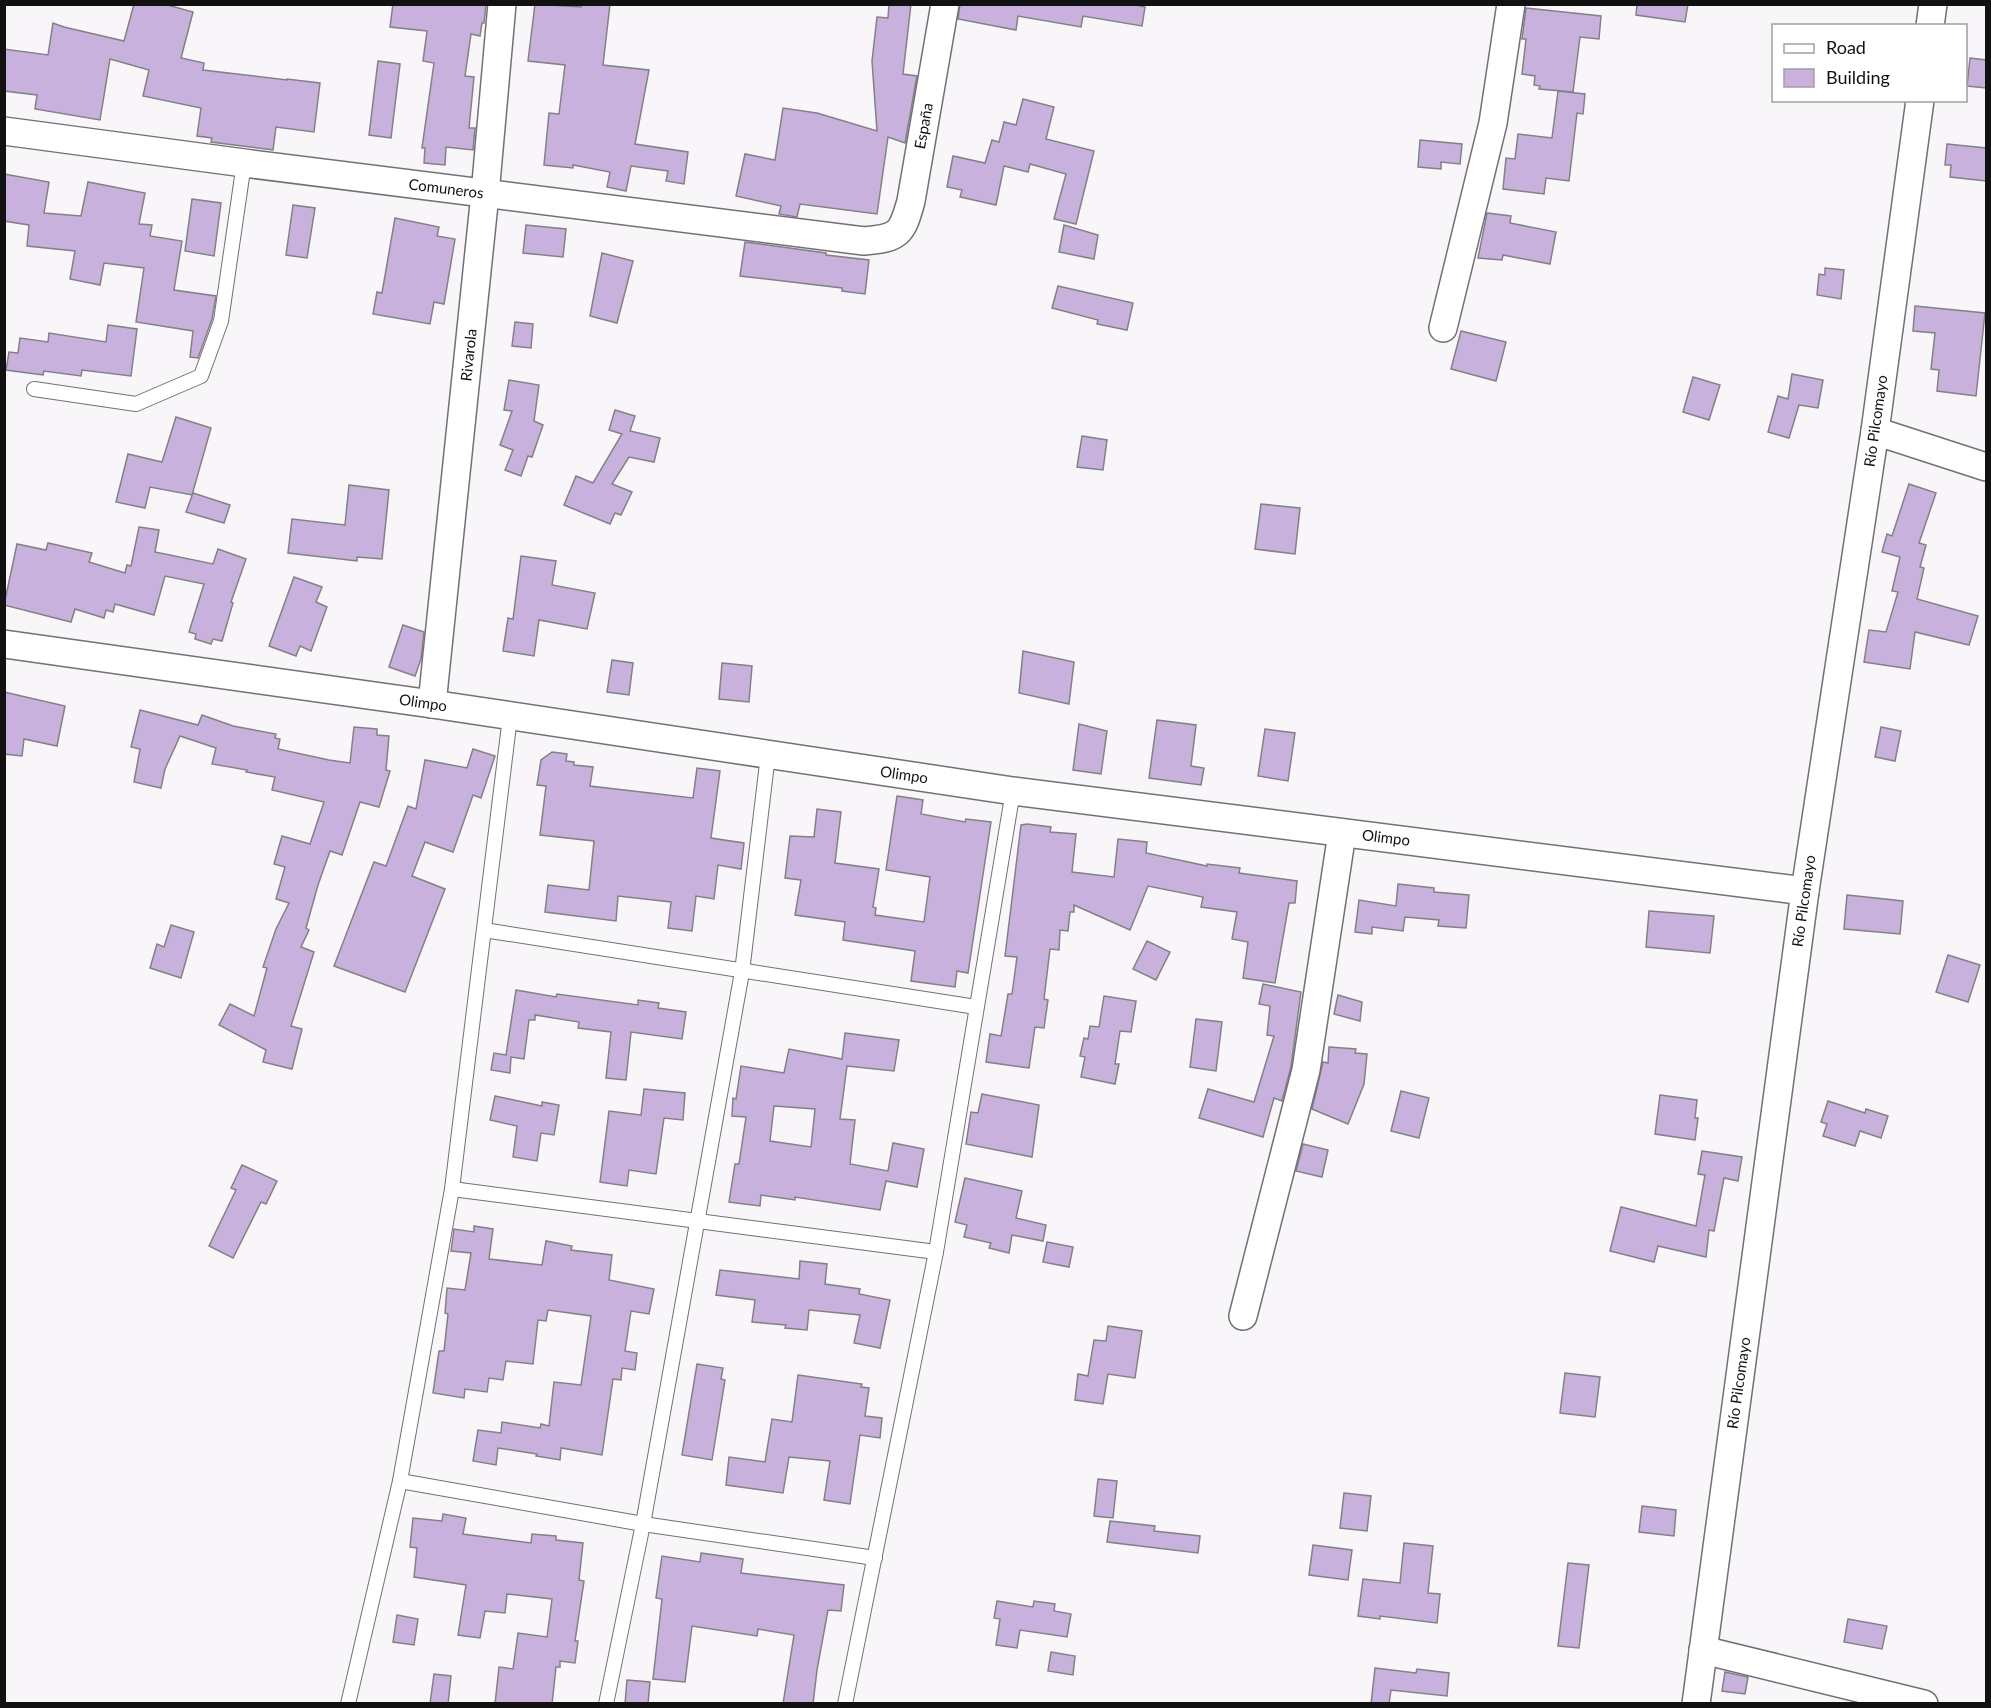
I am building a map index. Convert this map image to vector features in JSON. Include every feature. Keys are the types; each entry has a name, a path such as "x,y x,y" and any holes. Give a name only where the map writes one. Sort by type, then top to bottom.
{"street":[{"name":"Rivarola","path":"432,704 485,194 502,4"},
{"name":"España","path":"887,239 904,226 911,201 945,4"},
{"path":"1443,328 1493,123 1511,4"},
{"path":"1930,24 1933,4"},
{"name":"Río Pilcomayo","path":"1696,1704 1805,891 1875,431 1920,102"},
{"name":"Comuneros","path":"4,131 244,164 864,241 887,239"},
{"path":"1875,431 1986,467"},
{"name":"Olimpo","path":"4,644 432,704 1013,791 1805,891"},
{"path":"1243,1316 1306,1070 1342,833"},
{"path":"1703,1650 1924,1704"}],"lane":[{"path":"34,389 136,404 201,376 221,321 244,164"},
{"path":"348,1704 400,1481 452,1189 510,717"},
{"path":"606,1704 643,1524 742,972 768,755"},
{"path":"845,1704 936,1252 1013,791"},
{"path":"484,930 976,1007"},
{"path":"452,1189 936,1252"},
{"path":"400,1481 643,1524 875,1558"}],"building":[{"path":"134,4 164,4 193,12 181,58 204,63 203,70 320,83 314,132 276,127 273,150 211,142 212,138 197,136 201,108 143,96 149,70 110,59 100,120 35,109 37,95 4,91 4,49 48,55 53,23 124,41"},
{"path":"393,4 486,4 480,36 471,34 465,76 474,77 469,128 475,128 473,150 446,147 445,165 424,163 425,148 422,148 434,63 423,61 427,31 390,27"},
{"path":"535,4 581,7 581,4 610,4 603,65 649,70 635,144 688,152 684,184 666,181 668,171 631,166 626,191 607,187 610,172 573,165 573,168 544,165 549,113 559,114 565,65 528,61"},
{"path":"889,4 911,4 903,74 917,76 905,143 888,137 877,214 800,204 797,217 779,214 781,206 736,196 745,154 775,160 783,108 817,113 877,131 872,61 877,17 888,18"},
{"path":"960,4 1131,4 1145,7 1142,26 1083,16 1081,27 1018,16 1016,30 958,19"},
{"path":"1637,4 1688,4 1685,22 1636,15"},
{"path":"1526,8 1601,16 1599,39 1580,37 1573,92 1539,89 1540,86 1534,85 1535,76 1522,74 1526,39 1522,39"},
{"path":"1970,58 1986,60 1986,88 1967,86"},
{"path":"378,61 400,64 391,138 369,135"},
{"path":"1558,91 1585,94 1583,114 1577,113 1569,181 1546,178 1544,194 1503,189 1506,158 1515,159 1518,134 1552,138"},
{"path":"1023,99 1054,107 1046,139 1094,151 1076,224 1054,219 1066,174 1030,164 1028,172 1004,166 996,205 960,197 962,190 947,187 953,156 985,163 992,140 999,142 1004,122 1016,125"},
{"path":"1420,140 1462,144 1460,164 1441,162 1441,169 1418,167"},
{"path":"1947,144 1986,148 1986,181 1950,177 1951,165 1945,165"},
{"path":"4,174 49,182 44,213 81,216 88,182 145,193 139,224 152,225 150,236 182,241 174,290 216,296 212,319 198,358 190,357 193,331 136,322 144,268 104,263 100,285 70,279 75,251 27,246 29,225 4,221"},
{"path":"192,199 221,203 214,256 185,251"},
{"path":"293,205 315,208 307,258 286,255"},
{"path":"1487,213 1511,216 1510,223 1556,232 1550,264 1503,255 1502,260 1478,258"},
{"path":"395,218 439,227 437,236 455,239 444,304 434,302 430,324 373,314 377,292 382,293"},
{"path":"526,225 566,229 563,257 523,253"},
{"path":"1064,225 1098,235 1094,259 1059,252"},
{"path":"745,242 869,260 865,294 842,291 842,288 740,276"},
{"path":"602,253 633,261 617,323 590,316"},
{"path":"1825,268 1844,270 1841,299 1817,295 1819,274 1825,275"},
{"path":"1058,286 1133,303 1127,330 1097,324 1098,320 1052,308"},
{"path":"1915,306 1985,313 1976,396 1937,391 1939,370 1931,369 1935,333 1913,331"},
{"path":"515,322 533,324 531,348 512,346"},
{"path":"108,325 137,329 131,376 82,370 81,376 44,371 43,375 6,370 9,352 18,353 20,338 48,342 49,333 106,342"},
{"path":"1461,331 1506,342 1496,381 1451,369"},
{"path":"1792,374 1823,380 1818,408 1799,405 1789,438 1768,432 1778,396 1788,399"},
{"path":"1693,377 1720,385 1709,420 1683,412"},
{"path":"509,380 539,385 534,421 543,425 532,457 528,456 521,476 505,470 513,450 500,445 512,411 504,410"},
{"path":"615,410 635,416 630,431 660,438 654,462 629,457 612,484 632,492 621,515 615,513 610,524 564,505 576,476 593,483 622,434 609,430"},
{"path":"176,417 211,428 192,495 150,487 145,508 116,502 128,454 162,462"},
{"path":"1082,436 1107,440 1103,470 1077,467"},
{"path":"1909,484 1936,493 1919,543 1926,545 1920,567 1924,568 1917,599 1978,616 1969,645 1915,632 1910,669 1864,662 1869,630 1886,632 1898,592 1892,591 1900,557 1882,552 1887,534 1892,536"},
{"path":"349,485 389,490 382,559 357,557 357,561 288,553 292,519 345,525"},
{"path":"193,493 230,505 224,523 186,512"},
{"path":"1261,504 1300,508 1295,554 1255,549"},
{"path":"139,527 159,530 155,552 213,564 218,549 246,559 231,602 233,603 222,641 213,639 211,644 195,639 196,634 189,632 204,584 165,576 154,615 115,604 113,612 106,610 104,618 75,609 71,622 4,605 17,544 46,550 48,543 92,553 89,562 125,573 127,565 131,566"},
{"path":"521,556 556,561 552,585 595,593 587,629 539,620 534,656 503,651 508,618 513,619"},
{"path":"294,577 322,587 316,602 327,607 311,651 300,646 296,656 269,646"},
{"path":"403,625 424,632 421,659 415,676 389,667"},
{"path":"1023,651 1074,662 1069,704 1019,693"},
{"path":"612,660 633,663 629,695 607,692"},
{"path":"722,663 752,666 749,702 719,699"},
{"path":"4,692 65,706 57,746 24,739 22,756 4,754"},
{"path":"140,710 198,725 202,715 233,726 276,734 275,738 280,739 278,749 350,763 354,727 377,729 377,735 389,736 386,770 390,771 379,807 360,802 342,855 330,851 318,885 306,928 309,930 301,947 314,952 291,1026 302,1029 292,1069 263,1062 266,1050 219,1025 230,1004 254,1016 267,968 263,967 276,929 289,903 276,899 285,867 274,864 282,836 310,844 324,802 272,790 275,777 212,764 216,748 180,736 165,769 161,788 134,782 140,749 131,747"},
{"path":"1157,720 1196,725 1191,766 1204,768 1201,785 1149,778"},
{"path":"1079,724 1107,731 1101,774 1073,770"},
{"path":"1881,727 1901,731 1895,761 1875,757"},
{"path":"1265,729 1295,733 1288,781 1258,776"},
{"path":"473,749 495,756 481,798 473,795 453,852 425,842 412,876 445,889 405,992 334,966 374,862 386,866 408,806 416,809 425,760 467,768"},
{"path":"552,752 567,754 566,761 574,762 574,765 593,767 590,786 693,798 697,768 720,771 711,838 744,843 741,869 718,865 714,899 696,896 692,931 668,928 671,902 618,896 616,921 545,912 548,885 589,890 594,841 540,835 546,786 537,785 541,760"},
{"path":"897,796 923,800 921,814 965,822 966,819 991,822 968,973 957,971 955,987 911,981 915,951 843,940 845,922 795,915 801,880 785,878 790,836 814,837 817,809 841,812 835,863 879,869 873,907 876,908 875,915 924,922 930,877 886,870"},
{"path":"1021,825 1051,827 1050,832 1076,834 1072,872 1114,877 1118,839 1147,842 1146,853 1207,866 1207,864 1240,868 1239,873 1297,881 1295,903 1289,903 1275,983 1243,978 1248,942 1232,939 1237,912 1201,907 1203,897 1148,886 1130,930 1074,905 1074,912 1070,912 1068,931 1060,930 1059,950 1050,949 1044,999 1048,1000 1044,1028 1035,1027 1029,1068 986,1062 990,1034 1001,1036 1008,994 1012,994 1017,957 1005,956"},
{"path":"1398,884 1434,888 1434,892 1469,895 1466,928 1438,926 1439,920 1405,917 1403,931 1372,927 1372,934 1355,932 1359,900 1396,906"},
{"path":"1847,895 1903,901 1900,934 1844,929"},
{"path":"1649,911 1714,916 1710,953 1646,947"},
{"path":"171,925 194,932 181,978 150,968 157,944 164,947"},
{"path":"1147,941 1170,952 1156,980 1133,969"},
{"path":"1948,955 1980,965 1968,1002 1936,992"},
{"path":"1263,984 1301,992 1291,1067 1282,1101 1274,1098 1263,1137 1199,1118 1208,1089 1254,1102 1274,1036 1267,1035 1270,1006 1259,1004"},
{"path":"516,990 556,997 557,994 638,1005 638,1000 659,1003 658,1008 686,1012 682,1039 631,1032 626,1080 606,1078 611,1032 578,1028 579,1022 535,1015 535,1020 529,1020 524,1059 511,1057 510,1073 491,1070 494,1053 506,1055"},
{"path":"1338,995 1362,1002 1360,1021 1334,1014"},
{"path":"1104,996 1136,1001 1131,1032 1120,1031 1115,1064 1119,1064 1115,1084 1081,1077 1085,1057 1080,1056 1084,1038 1088,1039 1090,1026 1099,1027"},
{"path":"1196,1019 1222,1022 1216,1071 1190,1067"},
{"path":"845,1033 899,1040 894,1071 847,1066 840,1119 855,1120 850,1164 888,1171 893,1143 924,1149 917,1187 886,1181 880,1210 795,1197 795,1200 761,1195 760,1206 729,1202 735,1164 739,1164 746,1117 732,1116 733,1098 736,1099 741,1066 784,1073 789,1049 842,1059","holes":["774,1106 815,1109 811,1147 770,1141"]},
{"path":"1329,1047 1356,1049 1355,1053 1367,1054 1364,1084 1348,1124 1312,1109 1323,1062 1328,1063"},
{"path":"644,1089 685,1093 683,1120 664,1118 656,1174 629,1170 627,1186 600,1182 609,1111 641,1115"},
{"path":"1401,1091 1429,1098 1419,1138 1391,1131"},
{"path":"982,1094 1039,1105 1032,1157 966,1144 971,1112 978,1113"},
{"path":"1660,1095 1697,1100 1695,1118 1698,1118 1695,1140 1655,1134"},
{"path":"495,1096 542,1106 542,1102 559,1105 554,1135 541,1133 537,1161 513,1157 517,1126 490,1120"},
{"path":"1828,1101 1865,1113 1866,1109 1888,1116 1881,1138 1860,1131 1855,1146 1823,1136 1827,1124 1821,1122"},
{"path":"1303,1144 1328,1150 1322,1177 1296,1171"},
{"path":"1702,1151 1742,1157 1738,1181 1724,1178 1714,1231 1709,1230 1706,1257 1658,1246 1654,1262 1610,1251 1621,1207 1696,1226 1705,1175 1698,1174"},
{"path":"242,1165 277,1181 266,1204 261,1202 233,1258 209,1246 236,1190 231,1188"},
{"path":"965,1178 1022,1191 1016,1218 1046,1225 1043,1241 1012,1235 1009,1253 989,1248 991,1243 964,1237 967,1225 955,1222"},
{"path":"474,1226 493,1229 489,1259 542,1265 546,1241 572,1246 571,1250 612,1255 609,1280 654,1289 649,1314 631,1311 625,1351 637,1353 635,1370 622,1368 621,1380 613,1379 602,1455 561,1448 560,1460 498,1448 496,1465 473,1461 478,1430 501,1433 502,1422 540,1428 541,1424 549,1426 554,1382 581,1385 591,1316 548,1310 546,1321 538,1320 533,1364 506,1361 503,1380 489,1378 487,1392 465,1389 464,1398 433,1393 439,1351 444,1351 448,1314 445,1313 447,1288 465,1290 471,1253 451,1251 454,1229 474,1232"},
{"path":"1047,1242 1073,1247 1069,1267 1043,1262"},
{"path":"800,1261 827,1264 825,1284 860,1289 859,1294 890,1300 880,1348 854,1343 860,1315 809,1310 807,1330 785,1328 786,1325 752,1322 755,1300 716,1295 720,1270 799,1279"},
{"path":"1108,1326 1142,1331 1135,1378 1108,1374 1103,1404 1075,1400 1078,1374 1088,1376 1094,1340 1106,1341"},
{"path":"697,1364 723,1368 721,1379 725,1380 712,1460 682,1455"},
{"path":"1565,1373 1600,1377 1595,1417 1560,1413"},
{"path":"798,1375 862,1384 861,1387 869,1388 865,1416 882,1418 880,1438 860,1435 850,1504 824,1500 830,1461 789,1457 783,1493 726,1485 729,1457 765,1462 772,1419 792,1422"},
{"path":"1098,1479 1117,1481 1113,1518 1094,1516"},
{"path":"1344,1493 1371,1496 1367,1531 1340,1528"},
{"path":"1642,1506 1676,1510 1674,1536 1639,1532"},
{"path":"443,1514 466,1518 463,1534 531,1543 532,1534 556,1536 556,1540 583,1543 579,1580 584,1581 575,1641 578,1641 575,1663 560,1661 560,1667 556,1667 552,1704 495,1704 499,1667 513,1669 518,1633 547,1637 552,1599 507,1594 505,1613 485,1611 480,1638 458,1635 466,1585 414,1577 417,1548 410,1547 413,1518 442,1521"},
{"path":"1110,1521 1155,1526 1154,1531 1200,1536 1198,1553 1107,1542"},
{"path":"1404,1543 1433,1546 1428,1593 1440,1594 1437,1623 1380,1616 1380,1619 1358,1616 1363,1579 1400,1583"},
{"path":"1313,1545 1352,1550 1348,1580 1309,1575"},
{"path":"701,1553 743,1559 741,1573 844,1585 841,1611 828,1610 813,1704 783,1704 794,1635 758,1629 757,1636 692,1626 685,1682 653,1679 662,1599 656,1598 662,1556 700,1562"},
{"path":"1568,1563 1589,1565 1579,1648 1558,1646"},
{"path":"997,1601 1033,1607 1034,1601 1055,1604 1054,1611 1071,1614 1067,1637 1020,1630 1017,1648 996,1645 1000,1619 994,1618"},
{"path":"397,1615 418,1619 414,1645 393,1642"},
{"path":"1848,1619 1887,1626 1882,1649 1844,1642"},
{"path":"1051,1652 1075,1656 1073,1675 1048,1671"},
{"path":"1375,1668 1416,1673 1417,1669 1449,1673 1447,1696 1391,1690 1389,1704 1371,1704"},
{"path":"1725,1672 1748,1677 1745,1694 1722,1691"},
{"path":"434,1674 451,1676 448,1704 430,1704"},
{"path":"627,1680 650,1682 648,1704 625,1704"}]}
